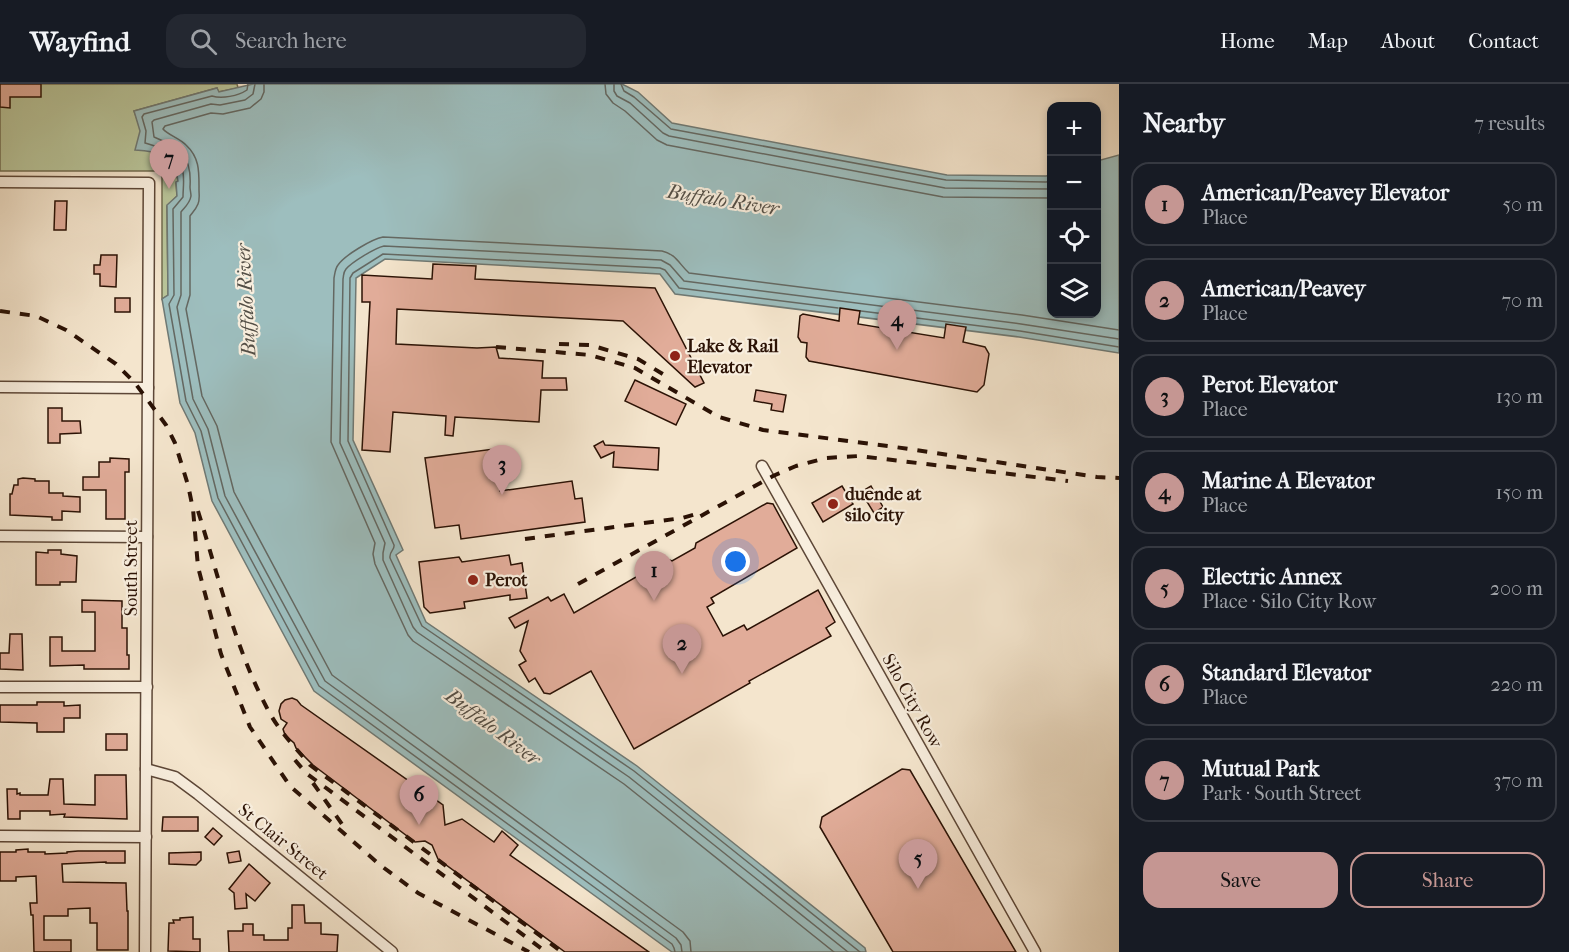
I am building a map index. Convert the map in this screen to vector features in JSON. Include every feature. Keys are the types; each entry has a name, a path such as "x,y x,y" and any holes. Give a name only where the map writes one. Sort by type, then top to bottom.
{"street":[{"name":"South Street","path":"0,182 149,183 146,952"},
{"path":"0,387 148,388"},
{"name":"Silo City Row","path":"762,466 1035,952"},
{"path":"0,536 147,537"},
{"path":"0,687 147,687"},
{"name":"St Clair Street","path":"146,768 175,777 198,794 392,952"},
{"path":"0,836 146,837"}],"green space":[{"path":"0,84 237,84 238,88 218,92 217,88 134,111 149,150 170,160 177,174 177,196 167,206 168,295 162,299 162,171 0,171"}],"water":[{"name":"Buffalo River","path":"253,84 622,84 638,92 672,123 947,175 1047,176 1047,318 1101,318 1101,160 1119,155 1119,353 1019,337 675,294 660,274 385,259 356,278 353,440 403,550 396,555 426,622 637,766 865,948 866,952 672,952 314,691 212,501 195,433 180,403 162,299 168,295 167,205 177,196 176,182 178,181 173,166 164,156 135,150 140,131 134,111 217,88 219,92"}],"building":[{"path":"0,84 41,84 41,97 10,97 10,108 0,107"},
{"path":"55,201 67,201 66,230 54,230"},
{"path":"101,255 117,255 116,287 100,286 100,274 94,274 94,265 100,265"},
{"name":"Lake & Rail Elevator","path":"433,264 476,266 475,279 655,288 704,383 695,387 623,321 397,309 396,344 496,347 499,358 543,361 542,378 566,378 567,390 541,390 539,422 455,417 453,436 445,435 446,416 393,412 390,452 362,450 370,302 362,302 362,275 432,279"},
{"path":"115,298 130,298 130,312 115,312"},
{"path":"840,308 860,311 858,324 944,338 946,324 966,327 963,342 985,347 989,354 984,385 977,392 809,361 806,357 807,343 801,342 798,337 800,316 803,314 839,321"},
{"path":"635,380 686,404 676,425 625,401"},
{"path":"756,390 786,395 783,412 771,410 772,404 754,401"},
{"path":"48,408 62,408 62,421 80,421 81,433 60,434 60,443 48,443"},
{"path":"603,441 605,445 659,448 658,470 613,467 614,452 601,458 594,446"},
{"path":"494,449 500,491 572,481 575,499 582,498 585,522 461,539 459,525 435,528 425,458"},
{"path":"110,458 129,459 129,472 125,472 125,519 106,519 106,490 83,490 83,477 99,477 99,462 110,462"},
{"path":"18,479 49,481 49,493 80,497 80,512 62,511 62,520 52,520 52,517 10,515 10,494 12,494 14,485 18,485"},
{"name":"duende at silo city","path":"842,486 853,504 823,522 812,503"},
{"path":"871,486 883,507 874,513 861,492"},
{"path":"767,503 773,504 797,548 711,598 714,603 707,607 723,636 744,625 747,630 818,590 835,622 826,628 831,636 634,749 591,671 550,694 544,693 535,678 529,682 519,665 526,661 520,651 528,621 515,628 509,618 548,597 551,601 564,594 574,613 667,559 672,561 695,548 696,543"},
{"path":"48,550 61,550 61,554 77,556 76,582 36,585 36,552 48,553"},
{"name":"Perot","path":"509,555 511,565 522,563 527,598 510,600 510,595 464,602 465,608 430,613 424,607 419,562 459,557 462,562"},
{"path":"82,600 122,601 122,628 127,628 129,669 84,669 84,665 50,666 50,637 62,637 62,651 95,651 95,612 82,612"},
{"path":"10,634 22,634 23,670 0,669 0,653 9,653"},
{"path":"292,698 443,805 445,825 462,819 494,842 502,831 518,845 510,855 649,952 565,952 438,859 432,845 425,841 415,842 313,765 285,735 283,729 287,723 281,719 279,711 281,704"},
{"path":"37,702 64,702 64,706 80,705 80,718 64,718 64,732 37,732 37,723 0,722 0,705 37,705"},
{"path":"106,734 127,734 127,750 106,750"},
{"path":"902,769 910,770 1016,952 893,952 820,827 822,817"},
{"path":"95,775 126,775 127,819 64,817 65,814 50,815 50,811 20,811 20,819 8,819 7,789 17,789 17,794 20,793 20,795 48,795 50,779 63,779 64,804 95,805"},
{"path":"163,817 198,817 198,831 162,831"},
{"path":"213,828 222,836 214,845 205,837"},
{"path":"28,849 28,852 45,852 45,854 125,851 125,863 62,864 63,882 126,883 128,950 97,950 97,923 90,923 90,908 68,909 68,916 44,916 44,940 71,940 71,952 34,952 33,915 31,915 30,903 37,903 36,876 16,877 16,881 0,881 0,852"},
{"path":"239,851 241,861 229,863 227,853"},
{"path":"201,852 201,860 196,865 169,864 169,853"},
{"path":"249,864 270,883 255,901 246,894 247,908 235,909 234,893 229,889"},
{"path":"292,905 304,905 305,923 321,923 321,934 338,935 337,952 229,952 228,931 243,931 243,924 253,924 253,935 264,935 264,940 288,940 288,928 292,928"},
{"path":"193,917 193,939 200,939 200,952 168,951 169,923 174,923 173,920 180,920 180,918"}],"railway":[{"path":"0,311 36,316 66,330 116,364 135,383 166,425 175,443 188,485 193,509 198,567 221,654 250,727 290,786 380,865 418,893 529,952"},
{"path":"559,344 590,345 638,359 671,379"},
{"path":"496,347 590,355 635,368 719,417 763,430 1097,477 1119,478"},
{"path":"578,584 773,476 796,466 826,458 859,456 1068,481"},
{"path":"198,511 228,612 246,662 268,710 288,739 310,765 562,952"},
{"path":"525,539 682,518 696,514"},
{"path":"295,760 306,773 546,952"},
{"path":"313,783 344,827"}],"place":[{"name":"Mutual Park","path":"169,189"},
{"name":"Marine A Elevator","path":"897,350"},
{"name":"Lake & Rail Elevator","path":"675,356"},
{"name":"Perot Elevator","path":"502,495"},
{"name":"duende at silo city","path":"833,504"},
{"name":"Perot","path":"473,580"},
{"name":"American/Peavey Elevator","path":"654,601"},
{"name":"American/Peavey","path":"682,674"},
{"name":"Standard Elevator","path":"419,825"},
{"name":"Electric Annex","path":"918,889"}]}
